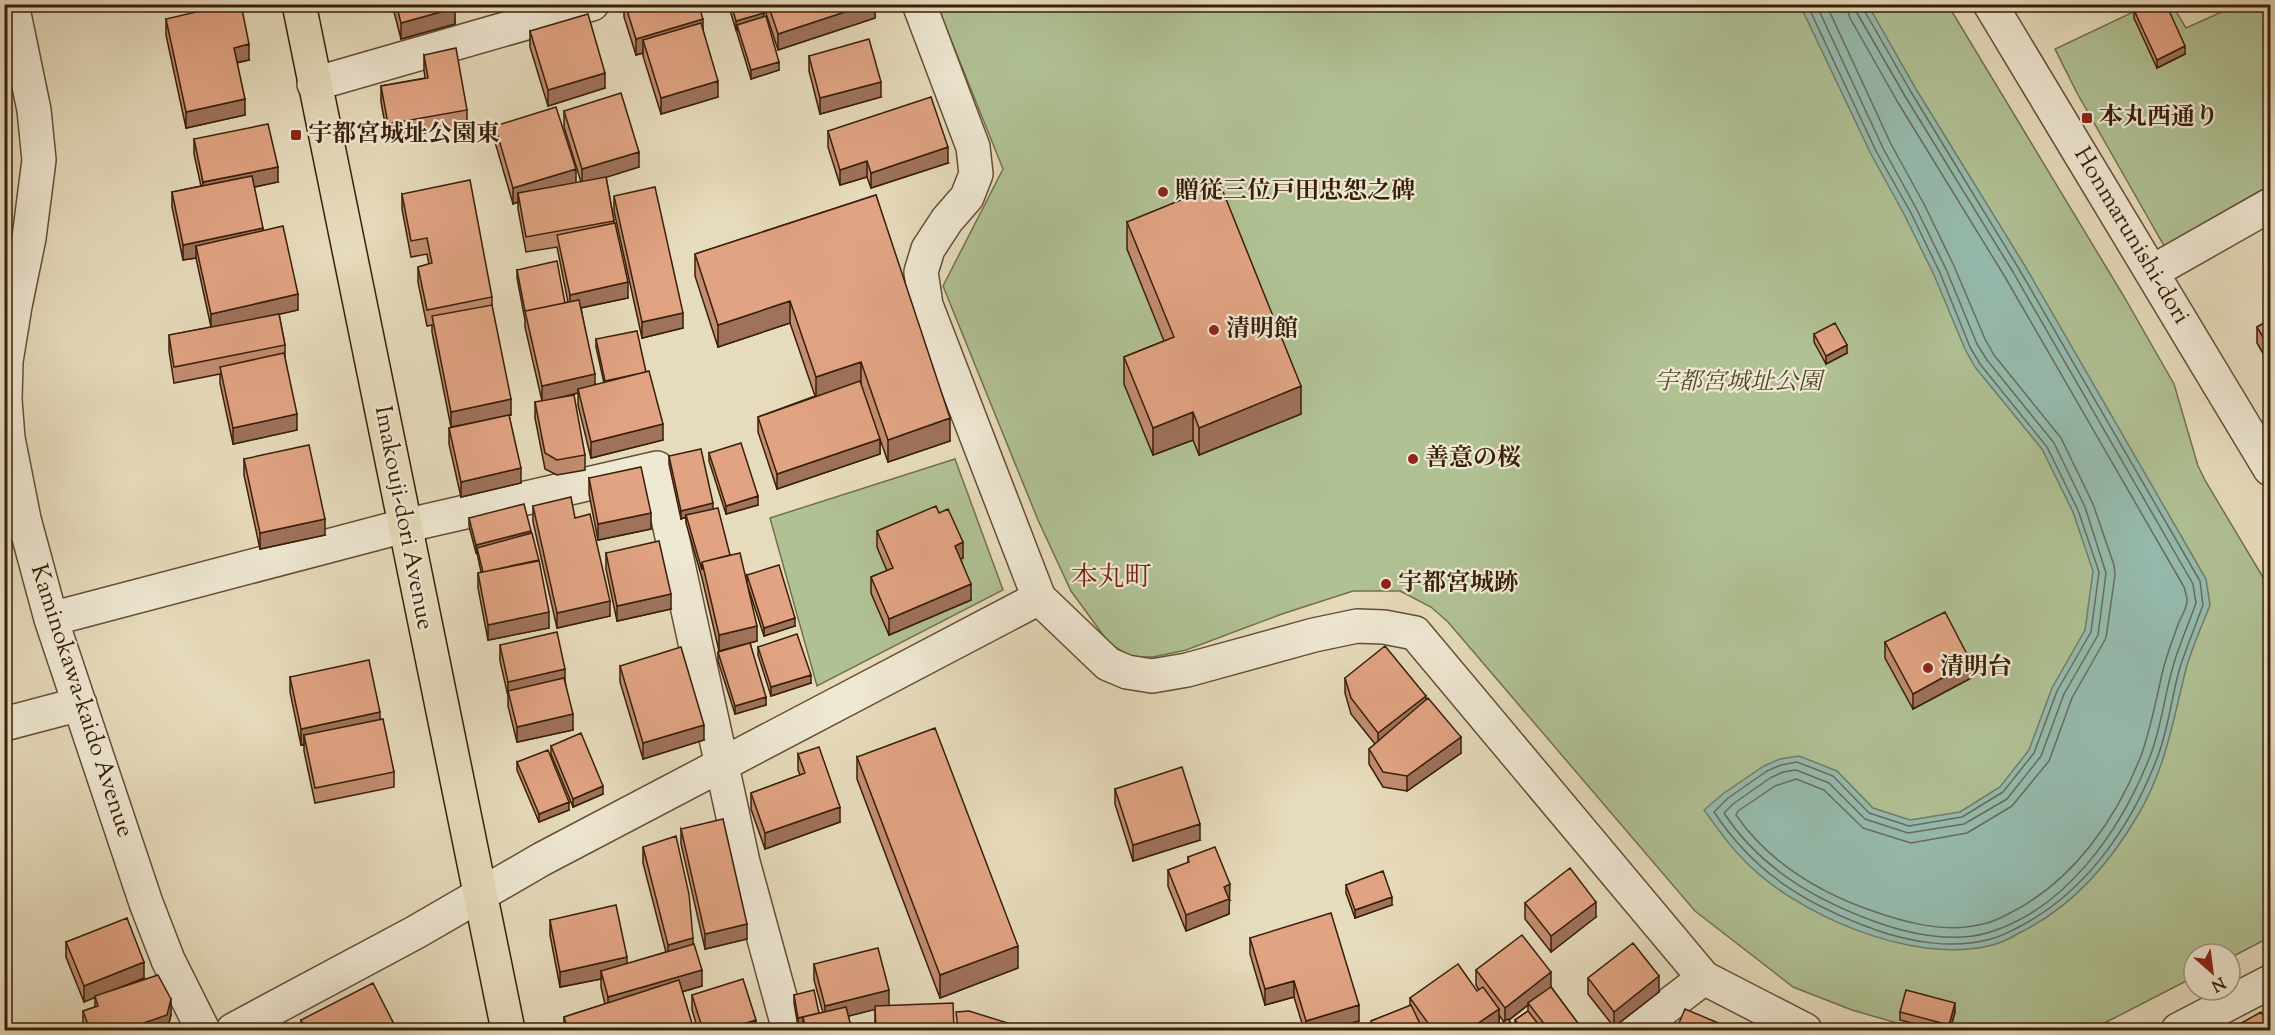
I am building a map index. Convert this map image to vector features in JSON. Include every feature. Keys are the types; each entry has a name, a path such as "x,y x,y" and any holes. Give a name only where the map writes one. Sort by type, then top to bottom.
{"main road":[{"name":"Imakouji-dori Avenue","path":"298,4 508,1030"}],"street":[{"name":"Kaminokawa-kaido Avenue","path":"12,4 34,110 39,160 29,238 6,361 5,400 14,521 51,618 146,903 168,960 204,1030"},
{"path":"314,84 592,4"},
{"path":"919,4 973,147 976,174 967,197 947,220 928,249 921,272 926,305 1039,598 1108,664 1127,672 1152,676 1187,670 1314,635 1357,626 1384,627 1414,633 1704,978 1805,1030"},
{"name":"Honmarunishi-dori","path":"1989,4 2271,469"},
{"path":"2152,272 2271,204"},
{"path":"51,618 404,526 657,468 742,862 789,1030"},
{"path":"233,1030 481,896 550,855 1039,598"},
{"path":"4,724 80,704"},
{"path":"1636,1030 1704,978"},
{"path":"2178,1030 2270,984"}],"green space":[{"name":"宇都宮城址公園","path":"937,5 1948,5 2174,384 2198,466 2270,589 2270,937 2242,952 2242,942 2182,942 2182,983 2091,1030 1921,1030 1852,1010 1793,987 1695,911 1448,622 1431,607 1400,591 1353,591 1282,614 1186,650 1153,657 1131,657 1109,643 1071,591 1038,520 943,286 1003,169"},
{"path":"2148,5 2172,5 2186,28 2237,5 2270,5 2270,193 2167,251 2077,93 2055,49"},
{"path":"955,459 1003,590 817,686 770,518"}],"water":[{"path":"1800,5 1868,5 1916,89 2025,266 2206,579 2210,605 2188,661 2162,762 2138,815 2102,867 2073,897 2040,922 2005,941 1988,946 1957,950 1924,948 1890,941 1855,930 1822,915 1763,878 1736,852 1704,810 1724,793 1764,766 1780,759 1799,756 1837,771 1873,808 1910,820 1960,812 2000,787 2029,750 2052,688 2085,630 2093,571 2073,512 2042,449 1975,367 1965,349 1934,275 1871,154"}],"building":[{"path":"230,4 241,4 249,44 234,48 245,99 186,112 166,19"},
{"path":"396,4 454,4 455,8 401,23"},
{"path":"625,4 698,4 703,19 636,39"},
{"path":"731,4 762,4 764,13 736,21"},
{"path":"768,4 869,4 778,34"},
{"path":"2143,4 2166,4 2185,46 2157,60 2134,10"},
{"path":"588,14 605,73 548,90 530,31"},
{"path":"766,16 779,62 751,70 737,25"},
{"path":"701,23 718,81 661,98 643,40"},
{"path":"869,39 881,82 820,98 809,56"},
{"path":"456,48 467,110 388,124 381,86 428,78 424,55"},
{"path":"621,93 639,152 582,169 564,111"},
{"path":"931,97 948,147 871,173 867,161 840,170 828,131"},
{"path":"556,107 576,169 513,188 495,126"},
{"path":"268,124 278,167 203,182 194,139"},
{"path":"252,176 263,228 183,245 172,192"},
{"path":"606,177 614,221 526,237 518,193"},
{"path":"470,180 492,297 427,310 418,267 432,263 427,238 411,241 402,194"},
{"name":"清明館","path":"1220,184 1301,386 1199,428 1193,412 1153,428 1124,357 1174,337 1127,222"},
{"path":"655,187 683,313 642,322 614,196"},
{"path":"876,195 950,418 888,440 861,362 816,377 790,301 718,325 695,254"},
{"path":"615,223 628,282 570,295 557,235"},
{"path":"283,226 298,294 211,314 196,246"},
{"path":"557,261 565,303 525,311 517,270"},
{"path":"579,300 595,374 542,386 525,311"},
{"path":"492,305 511,399 451,412 432,316"},
{"path":"279,314 285,345 174,367 169,335"},
{"path":"2271,319 2271,351 2257,327"},
{"path":"1835,323 1847,345 1826,356 1814,334"},
{"path":"637,331 646,372 605,381 596,339"},
{"path":"284,353 297,414 233,428 220,367"},
{"path":"649,371 663,424 591,442 578,389"},
{"path":"860,381 880,439 777,474 758,417"},
{"path":"574,395 585,455 557,460 545,453 535,402"},
{"path":"509,415 521,468 461,482 449,428"},
{"path":"741,443 758,496 726,506 709,453"},
{"path":"309,445 325,519 260,533 244,459"},
{"path":"701,449 713,503 681,511 669,456"},
{"path":"641,467 651,513 598,524 589,478"},
{"path":"571,497 575,518 590,514 610,601 557,613 533,506"},
{"path":"524,504 531,531 476,545 469,518"},
{"path":"936,506 939,513 948,509 963,542 955,546 971,584 889,619 871,577 893,568 877,531"},
{"path":"718,508 730,555 702,562 702,570 686,515"},
{"path":"532,533 539,561 483,572 477,548"},
{"path":"659,541 671,594 617,606 606,553"},
{"path":"740,553 757,626 719,635 702,562"},
{"path":"539,560 549,612 488,625 478,573"},
{"path":"779,565 795,618 764,628 747,575"},
{"name":"清明台","path":"1945,612 1971,662 1913,694 1885,642"},
{"path":"557,632 565,669 508,682 500,645"},
{"path":"797,634 811,675 771,687 758,647"},
{"path":"750,643 766,697 735,706 718,652"},
{"path":"1385,646 1426,696 1378,733 1351,698 1345,678"},
{"path":"681,647 704,725 643,743 620,666"},
{"path":"369,660 380,712 301,729 290,677"},
{"path":"564,678 573,714 517,727 508,691"},
{"path":"1428,698 1461,737 1407,776 1383,772 1369,749"},
{"path":"383,719 394,772 315,788 304,735"},
{"path":"935,728 1018,946 940,975 857,757"},
{"path":"581,733 603,786 573,799 551,746"},
{"path":"819,747 840,807 765,833 751,793 805,773 798,754"},
{"path":"548,750 569,802 539,814 517,762"},
{"path":"1182,767 1200,824 1133,845 1115,789"},
{"path":"723,819 747,924 705,934 681,829"},
{"path":"676,836 689,894 693,938 668,945 643,847"},
{"path":"1215,847 1230,884 1224,887 1229,899 1186,915 1168,870 1189,862 1188,857"},
{"path":"1570,868 1596,902 1551,936 1525,903"},
{"path":"1383,871 1392,897 1355,910 1346,885"},
{"path":"616,905 627,957 560,972 550,920"},
{"path":"1331,913 1359,1005 1306,1021 1294,981 1265,989 1250,938"},
{"path":"127,918 144,962 84,986 66,942"},
{"path":"1522,935 1551,972 1505,1008 1476,970"},
{"path":"1633,943 1659,976 1614,1012 1588,978"},
{"path":"694,944 702,970 608,997 601,971"},
{"path":"878,948 889,990 825,1006 814,964"},
{"path":"1458,964 1477,991 1483,987 1499,1009 1468,1030 1433,1030 1410,998"},
{"path":"158,975 171,999 167,1015 123,1030 90,1030 83,1011 98,1006 95,996"},
{"path":"743,979 756,1020 723,1030 703,1030 692,995"},
{"path":"679,980 694,1030 568,1030 564,1017"},
{"path":"373,983 397,1030 306,1030 301,1020"},
{"path":"1551,987 1583,1030 1549,1030 1528,1003"},
{"path":"814,990 819,1013 798,1018 794,995"},
{"path":"1906,990 1955,1003 1949,1025 1900,1012"},
{"path":"953,1003 954,1030 876,1030 875,1006"},
{"path":"1411,1005 1423,1030 1375,1030 1371,1021"},
{"path":"846,1007 852,1030 806,1030 803,1017"},
{"path":"1685,1009 1723,1025 1721,1030 1676,1030"},
{"path":"969,1011 1030,1030 958,1030 956,1012"},
{"path":"1528,1011 1543,1030 1523,1030 1515,1020"},
{"path":"2261,1012 2271,1030 2229,1030"},
{"path":"1508,1019 1516,1030 1492,1030"},
{"path":"1738,1024 1747,1030 1733,1030"}],"place":[{"name":"本丸西通り","path":"2087,118"},
{"name":"宇都宮城址公園東","path":"296,135"},
{"name":"贈従三位戸田忠恕之碑","path":"1163,192"},
{"name":"清明館","path":"1214,330"},
{"name":"善意の桜","path":"1413,459"},
{"name":"宇都宮城跡","path":"1386,584"},
{"name":"清明台","path":"1928,668"}],"district":[{"name":"本丸町","path":"1111,578"}]}
